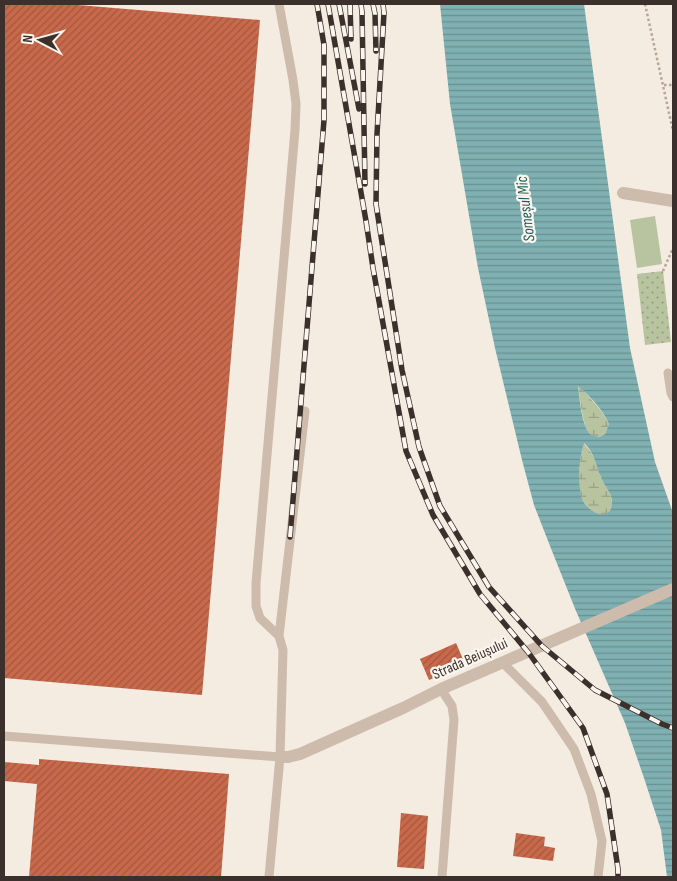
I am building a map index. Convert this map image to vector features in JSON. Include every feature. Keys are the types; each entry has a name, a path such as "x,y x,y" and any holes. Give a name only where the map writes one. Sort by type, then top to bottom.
{"street":[{"path":"623,192 673,201"},
{"name":"Strada Beiușului","path":"280,756 288,757 300,754 442,689 673,589"}],"lane":[{"path":"279,636 260,618 256,606 256,582 295,130 296,104 280,4"},
{"path":"668,373 673,397"},
{"path":"270,877 280,756 283,650 279,636 305,411"},
{"path":"503,663 542,702 574,748 591,794 602,841 598,877"},
{"path":"442,689 452,706 454,720 442,877"},
{"path":"4,736 280,756"}],"path":[{"path":"645,4 673,131"},
{"path":"664,85 673,85"},
{"path":"663,271 673,248"}],"green space":[{"path":"655,216 662,264 637,268 630,220"},
{"path":"663,271 671,342 645,345 637,274"},
{"path":"578,385 599,408 609,424 605,434 599,437 592,436 585,426"},
{"path":"583,443 592,455 609,492 612,502 609,513 596,513 586,506 583,501 579,472"}],"water":[{"name":"Someșul Mic","path":"440,4 584,4 630,348 655,462 673,513 673,877 667,877 661,830 625,723 576,611 534,505 495,348 478,268 450,104","holes":["578,386 596,403 609,424 605,434 599,437 591,435 585,425","584,443 593,455 602,480 612,499 611,508 604,514 590,509 583,501 581,495 579,472"]}],"building":[{"path":"4,4 66,4 260,20 202,695 4,678"},
{"path":"456,643 465,664 429,680 420,659"},
{"path":"39,759 229,774 221,877 29,877 37,784 4,781 4,762 39,765"},
{"path":"401,813 428,816 424,869 397,867"},
{"path":"516,833 545,837 544,846 555,848 553,861 513,856"}],"railway":[{"path":"290,537 324,120 324,45 317,4"},
{"path":"328,4 406,451 433,515 480,594 528,652 583,728 607,794 618,877"},
{"path":"339,4 359,109"},
{"path":"350,4 351,39"},
{"path":"361,4 365,184"},
{"path":"373,4 376,51"},
{"path":"383,4 376,204 402,370 419,447 440,506 489,587 542,646 595,690 673,728"}]}
